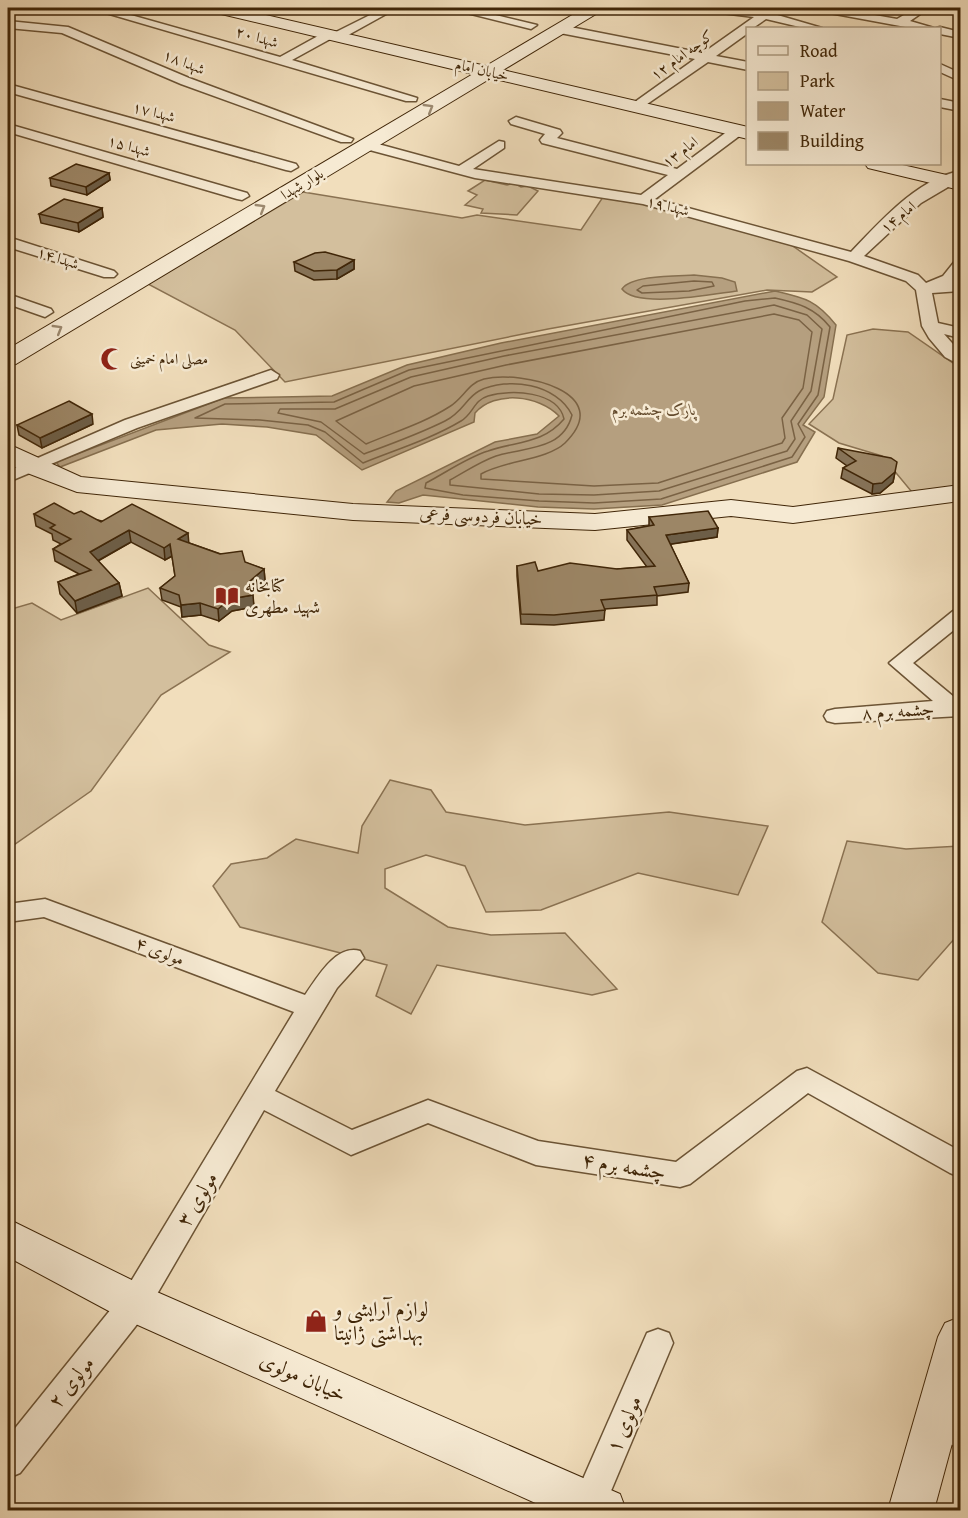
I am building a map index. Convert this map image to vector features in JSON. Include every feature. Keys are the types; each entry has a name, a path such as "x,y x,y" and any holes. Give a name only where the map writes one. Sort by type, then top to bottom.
{"main road":[{"name":"خیابان امام","path":"217,8 249,10 334,35 742,132"},
{"name":"بلوار شهدا","path":"223,207 291,166 346,139 462,66 561,8"},
{"name":"بلوار شهدا","path":"8,359 595,8"},
{"path":"880,165 956,180"},
{"path":"203,218 225,220 226,229"},
{"path":"91,285 128,263"},
{"path":"26,323 63,301"},
{"name":"خیابان فردوسی فرعی","path":"8,452 19,471 77,484 353,512 595,522 731,508 793,515 960,493"},
{"name":"خیابان مولوی","path":"8,1237 135,1303 596,1507"},
{"path":"911,1510 948,1428 960,1336"}],"street":[{"name":"شهدا ۲۰","path":"95,8 411,98"},
{"path":"282,61 392,8"},
{"path":"453,8 531,25"},
{"path":"706,8 769,11 813,27"},
{"path":"819,8 923,27"},
{"path":"898,22 924,8"},
{"name":"کوچه امام ۱۲","path":"747,27 769,11"},
{"name":"شهدا ۱۸","path":"8,25 64,30 185,81 346,139"},
{"name":"کوچه امام ۱۲","path":"638,107 746,28"},
{"path":"560,29 746,66"},
{"path":"941,31 960,35"},
{"path":"941,69 960,77"},
{"name":"شهدا ۱۷","path":"8,88 291,166"},
{"path":"941,103 960,107"},
{"path":"516,121 555,133 547,140 679,174"},
{"path":"8,138 14,129"},
{"name":"شهدا ۱۵","path":"14,129 242,196"},
{"name":"امام ۱۳","path":"644,200 742,132"},
{"name":"شهدا ۱۹","path":"367,145 462,170 644,200 854,258 912,278 924,289"},
{"path":"462,170 499,145"},
{"name":"امام ۱۴","path":"854,258 888,223 956,180"},
{"name":"شهدا ۱۴","path":"8,242 109,274"},
{"path":"924,289 949,279 960,264"},
{"path":"924,289 960,286"},
{"path":"924,289 924,307 930,326 943,346 960,360"},
{"path":"8,299 45,312"},
{"path":"930,326 960,333"},
{"path":"19,471 131,424 271,375"},
{"path":"957,708 900,663 960,615"},
{"name":"چشمه برم ۸","path":"835,716 957,708"},
{"name":"مولوی ۴","path":"8,913 45,908 310,1008"},
{"name":"مولوی ۳","path":"135,1303 310,1008 328,981 351,958"},
{"name":"چشمه برم ۴","path":"259,1095 351,1143 428,1111 536,1153 680,1175 807,1079 960,1165"},
{"name":"مولوی ۲","path":"8,1462 135,1303"},
{"name":"مولوی ۱","path":"596,1507 658,1343"}],"green space":[{"path":"485,180 507,185 514,183 538,191 517,215 481,213 483,209 465,205 477,195 468,191"},
{"path":"303,192 462,218 477,215 581,230 603,197 645,203 787,242 837,277 812,292 767,290 548,329 285,382 235,330 148,284"},
{"path":"873,329 908,332 960,368 960,484 916,497 882,456 839,443 809,424 833,399 847,335"},
{"path":"148,588 209,645 230,652 161,695 91,791 8,849 8,610 32,603 61,620"},
{"path":"390,780 431,790 446,812 525,825 669,812 768,826 738,895 638,873 541,910 486,912 465,866 426,855 385,869 385,888 448,927 491,935 565,933 617,989 592,995 437,965 411,1014 376,996 387,965 240,927 213,886 231,864 267,858 296,839 358,853 362,826"},
{"path":"847,841 906,849 960,846 960,939 955,938 918,980 878,973 822,922"}],"water":[{"path":"694,275 735,282 737,291 659,299 630,295 622,289 627,284 645,279"},
{"name":"پارک چشمه برم","path":"775,291 809,301 822,310 836,325 824,397 803,425 815,432 797,462 662,505 594,509 538,507 423,495 399,503 387,502 396,491 495,442 537,434 559,416 540,403 517,398 494,401 475,413 474,422 362,470 316,435 267,427 222,424 156,430 60,467 56,462 224,398 332,396 407,365 501,343"}],"building":[{"path":"76,164 109,173 86,187 50,178"},
{"path":"64,199 102,208 78,223 39,214"},
{"path":"325,252 354,260 337,270 314,271 294,262 315,253"},
{"path":"69,401 92,414 40,438 17,425"},
{"path":"838,448 891,458 897,462 895,472 882,483 873,484 843,468 856,461"},
{"path":"54,503 74,514 81,511 101,522 132,504 188,533 178,539 220,554 242,551 245,562 264,569 250,581 253,595 230,599 218,609 200,603 181,605 179,595 160,588 175,576 170,544 164,548 129,530 90,552 119,583 75,601 58,582 91,570 53,549 71,539 50,528 55,525 34,514"},
{"path":"708,511 718,528 666,535 689,583 654,587 657,595 601,600 605,610 554,615 521,614 517,566 535,562 538,571 570,563 617,569 655,566 627,530 654,525 649,517"}],"place":[{"name":"مصلی امام خمینی","path":"112,359"},
{"name":"کتابخانه شهید مطهری","path":"227,596"},
{"name":"لوازم آرایشی و بهداشتی ژانیتا","path":"316,1321"}]}
